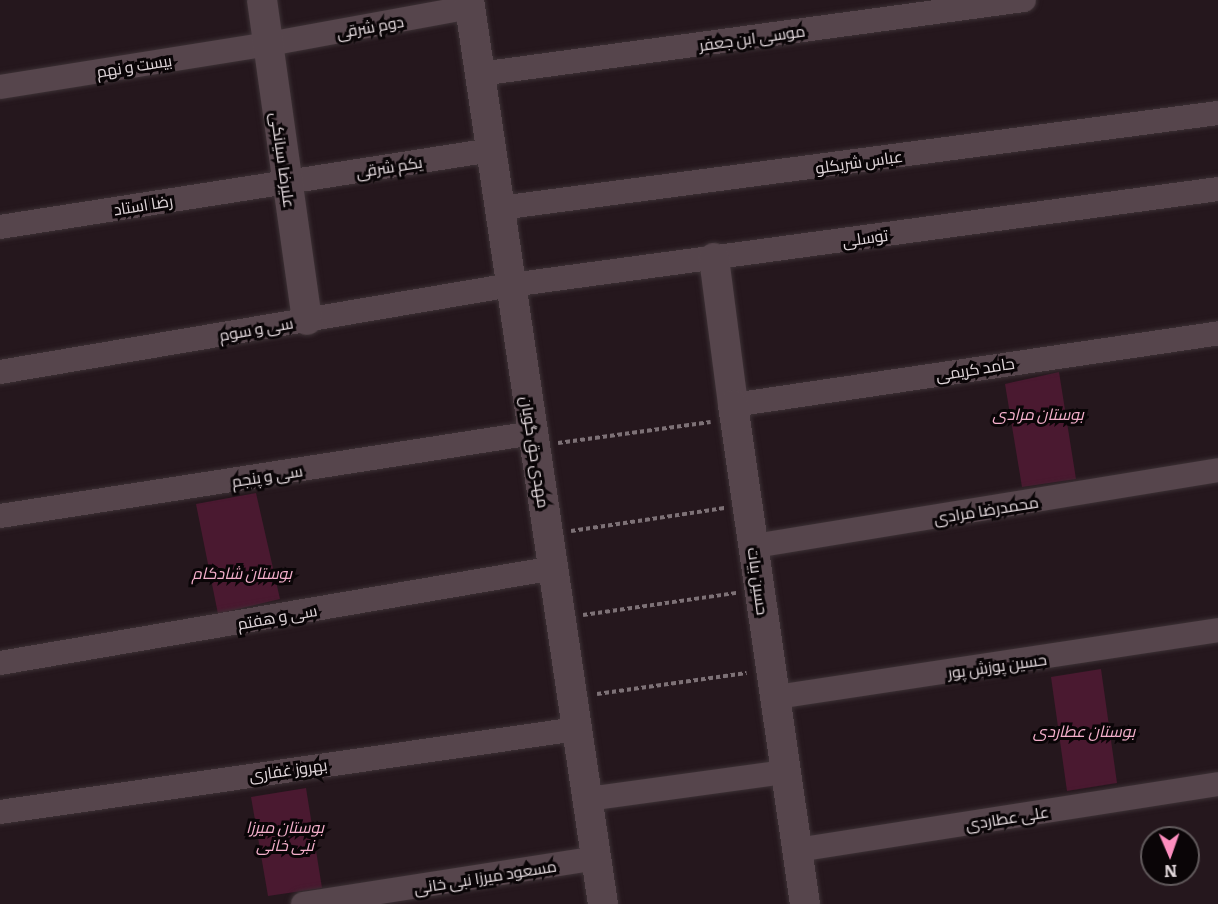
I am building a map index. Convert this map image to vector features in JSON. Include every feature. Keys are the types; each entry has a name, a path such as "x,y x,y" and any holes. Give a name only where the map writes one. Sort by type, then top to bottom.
{"street":[{"name":"علیرضا سیانکی","path":"262,0 307,320"},
{"name":"موسی ابن جعفر","path":"480,74 1024,0"},
{"name":"دوم شرقی","path":"269,44 470,4"},
{"name":"مهدی حق گویان","path":"470,4 603,904"},
{"name":"بیست و نهم","path":"0,87 269,44"},
{"name":"عباس شریکلو","path":"500,208 1218,113"},
{"name":"یکم شرقی","path":"286,181 491,150"},
{"name":"رضا استاد","path":"0,227 286,181"},
{"name":"توسلی","path":"511,285 1218,189"},
{"name":"حسین بیات","path":"714,258 805,904"},
{"name":"سی و سوم","path":"0,372 511,285"},
{"name":"حامد کریمی","path":"734,412 1218,333"},
{"name":"سی و پنجم","path":"0,516 534,440"},
{"name":"محمدرضا مرادی","path":"755,546 1218,470"},
{"name":"سی و هفتم","path":"0,663 554,568"},
{"name":"حسین پوزش پور","path":"774,684 1218,630"},
{"name":"بهروز غفاری","path":"0,812 577,729"},
{"path":"588,799 786,772"},
{"name":"علی عطاردی","path":"797,850 1218,784"},
{"name":"مسعود میرزا نبی خانی","path":"303,904 597,858"}],"path":[{"path":"534,440 734,412"},
{"path":"548,534 748,504"},
{"path":"561,618 761,589"},
{"path":"572,697 774,684"}],"green space":[{"name":"بوستان مرادی","path":"1059,372 1076,479 1022,487 1005,384"},
{"name":"بوستان شادکام","path":"256,493 280,599 218,614 196,504"},
{"name":"بوستان عطاردی","path":"1101,669 1117,783 1067,791 1051,677"},
{"name":"بوستان میرزا نبی خانی","path":"306,788 322,888 268,896 251,797"}]}
